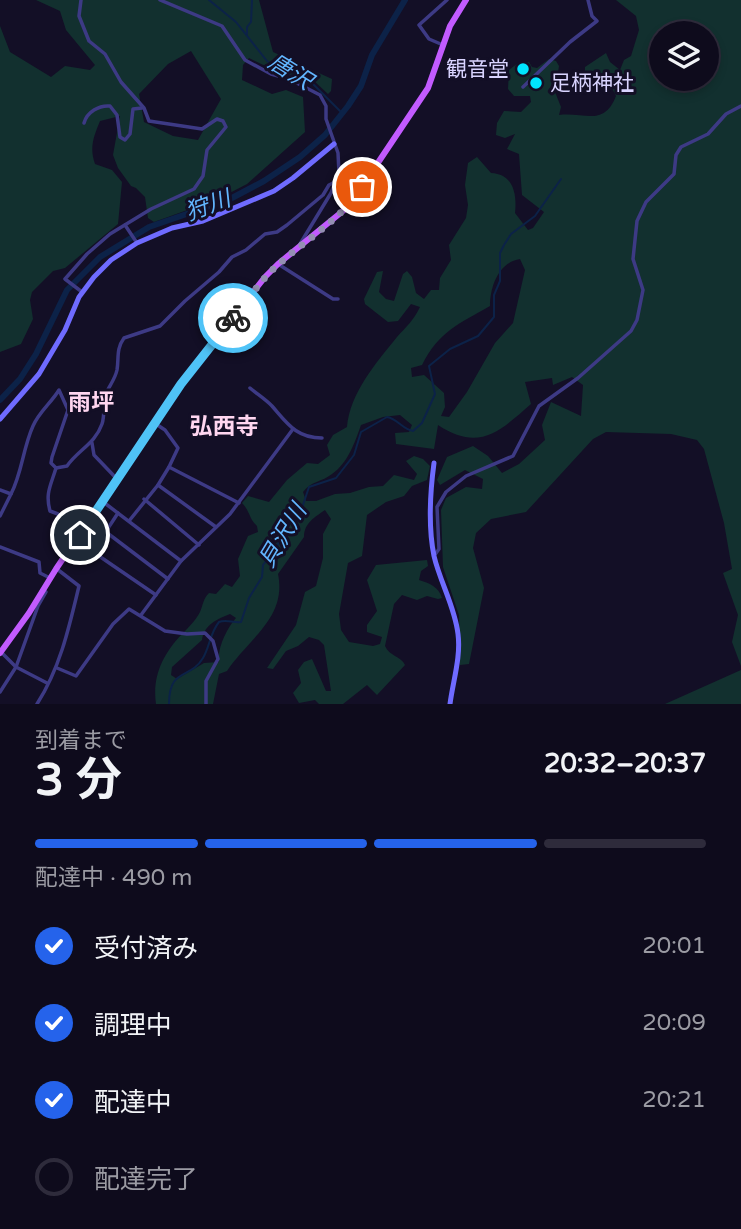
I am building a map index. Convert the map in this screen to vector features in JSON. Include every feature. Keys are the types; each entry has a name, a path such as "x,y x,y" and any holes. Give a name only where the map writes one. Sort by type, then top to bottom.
{"main road":[{"path":"1,652 181,384 278,264 349,206 428,88 450,26 466,0"}],"street":[{"path":"81,0 79,16 89,41 105,54 121,82 144,108 149,121 202,129 218,119 223,121 226,127 207,150 203,176 194,189 162,203 110,234 87,254 65,279 81,291"},
{"path":"160,0 222,26 245,61 320,95 326,106 326,119 338,153 337,181 298,248"},
{"path":"443,45 429,39 419,25 447,0"},
{"path":"523,86 597,21 592,16 588,0"},
{"path":"84,122 94,110 110,106 117,115 120,137 125,140 130,134 132,109 144,108"},
{"path":"434,556 439,550 438,507 446,492 459,480 513,456 539,406 578,378 631,331 642,304 643,289 633,252 640,210 675,173 676,155 681,147 708,134 726,114 741,106"},
{"path":"0,419 39,373 65,330 81,291 111,260 136,243 172,228 203,221 274,191 333,143"},
{"path":"56,468 67,466 74,456 83,452 102,423 105,396 115,376 118,349 124,338 160,326 232,257 246,250 265,234 277,232 288,225 323,195 329,185 337,181"},
{"path":"125,225 136,243"},
{"path":"278,264 333,299 338,299"},
{"path":"250,388 269,403 293,429 304,436 322,438"},
{"path":"0,516 17,483 34,424 40,412 50,404 59,390 68,410 51,463 56,468"},
{"path":"129,521 144,499 158,485 178,448 165,430 155,424"},
{"path":"141,615 181,561 239,503 293,429"},
{"path":"93,440 94,455 118,479"},
{"path":"434,463 430,489 434,556 459,636 450,704"},
{"path":"169,467 239,503"},
{"path":"56,468 47,490 48,507 50,511 58,514 60,522 80,535"},
{"path":"158,485 216,527"},
{"path":"0,490 11,494"},
{"path":"144,499 199,545"},
{"path":"102,500 181,561"},
{"path":"118,513 101,539 100,556 156,595"},
{"path":"106,532 168,579"},
{"path":"0,548 39,562 40,573 51,578"},
{"path":"37,704 57,668 79,586 56,569"},
{"path":"0,692 16,667 38,606 46,593 44,590"},
{"path":"57,668 76,676 113,624 129,609 164,631 205,634 211,639 218,659 206,681 206,704"},
{"path":"1,652 16,667 47,683"}],"green space":[{"path":"36,0 259,0 273,52 332,79 331,91 328,94 312,79 286,76 249,58 243,65 242,80 272,94 286,90 303,97 305,132 247,184 218,199 154,222 148,218 145,197 131,186 118,168 113,155 120,116 100,121 93,142 93,158 95,164 112,170 122,182 118,224 65,268 53,271 32,292 30,300 33,319 21,344 0,352 0,26 10,52 51,77 65,66 90,70 95,65 66,30 60,11","holes":["191,51 221,99 198,140 173,136 144,122 139,94 168,64"]},
{"path":"616,0 741,0 741,666 732,642 738,615 723,573 732,569 724,523 704,449 697,440 671,434 606,432 593,439 526,512 491,519 476,533 473,548 484,588 469,664 460,665 459,615 443,567 441,510 446,498 466,487 482,489 483,479 465,470 440,485 437,480 447,457 473,446 488,456 502,473 519,464 545,440 542,425 551,402 581,416 583,385 572,377 553,385 552,378 525,382 531,404 509,423 488,435 465,437 438,425 434,449 396,444 395,433 409,432 412,425 400,415 383,417 361,425 350,452 338,469 303,492 306,501 316,501 335,494 383,486 394,475 414,480 417,474 406,461 414,456 423,459 430,466 427,480 412,486 404,496 386,502 367,515 362,556 348,563 339,614 341,630 349,642 373,646 380,644 382,637 367,632 367,625 377,611 367,580 376,565 427,560 428,566 421,571 419,580 436,588 442,598 427,596 417,600 402,595 394,604 385,646 405,665 377,695 367,685 343,704 319,704 315,700 299,703 293,693 301,683 298,670 304,662 312,659 326,691 331,691 324,645 309,637 286,651 273,669 267,668 296,625 305,592 316,586 323,558 323,534 331,519 325,510 308,524 304,537 278,574 277,603 272,615 227,671 219,674 213,704 156,704 157,675 169,649 196,618 209,593 216,594 225,584 232,587 240,576 238,559 248,536 258,532 242,503 248,496 269,502 287,480 307,463 318,464 330,455 327,445 333,435 347,427 353,402 365,379 418,312 420,307 411,304 398,321 388,322 365,304 364,299 377,272 383,271 379,292 386,299 394,301 403,274 407,271 412,277 416,293 424,299 431,290 439,290 440,278 451,260 449,245 466,218 468,205 465,185 468,163 477,157 491,173 499,174 509,181 514,193 515,213 528,230 533,228 544,212 522,195 519,154 507,149 515,134 505,138 496,135 497,123 504,111 521,112 531,102 530,96 514,96 508,89 509,70 518,63 529,62 532,67 537,68 549,59 556,61 559,66 555,92 561,107 559,115 600,115 606,112 616,96 612,88 585,79 585,67 606,53 610,62 620,70 624,60 631,56 639,30 636,16","holes":["520,259 525,270 513,323 495,343 449,417 441,416 445,407 444,393 424,375 412,377 411,368 422,365 443,336 490,306 497,276 506,265","230,614 236,618 223,638 219,662 204,663 177,679 171,675 172,667 202,640 208,627"]},
{"path":"741,670 741,704 665,704"}],"waterway":[{"name":"唐沢","path":"209,0 236,22 267,61 291,76 312,83 342,113"},
{"path":"247,34 247,27 251,22 252,0"},
{"name":"狩川","path":"0,400 20,379 36,354 67,290 100,257 149,227 230,199 264,181 300,157 325,135 361,86 372,55 405,0"},
{"name":"貝沢川","path":"169,704 172,684 198,665 219,622 241,622 249,598 262,577 263,565 288,525 300,514 309,487 336,478 354,455 361,432 387,417 413,431 422,423 435,394 429,366 450,349 478,336 494,317 494,295 500,281 500,253 511,234 535,216 561,179"}],"way so far":[{"path":"233,318 265,277 339,216 362,187"}],"place":[{"name":"観音堂","path":"523,69"},
{"name":"足柄神社","path":"536,83"}],"district":[{"name":"雨坪","path":"91,403"},
{"name":"弘西寺","path":"224,427"}],"route":[{"path":"80,535 181,384 233,318"}]}
